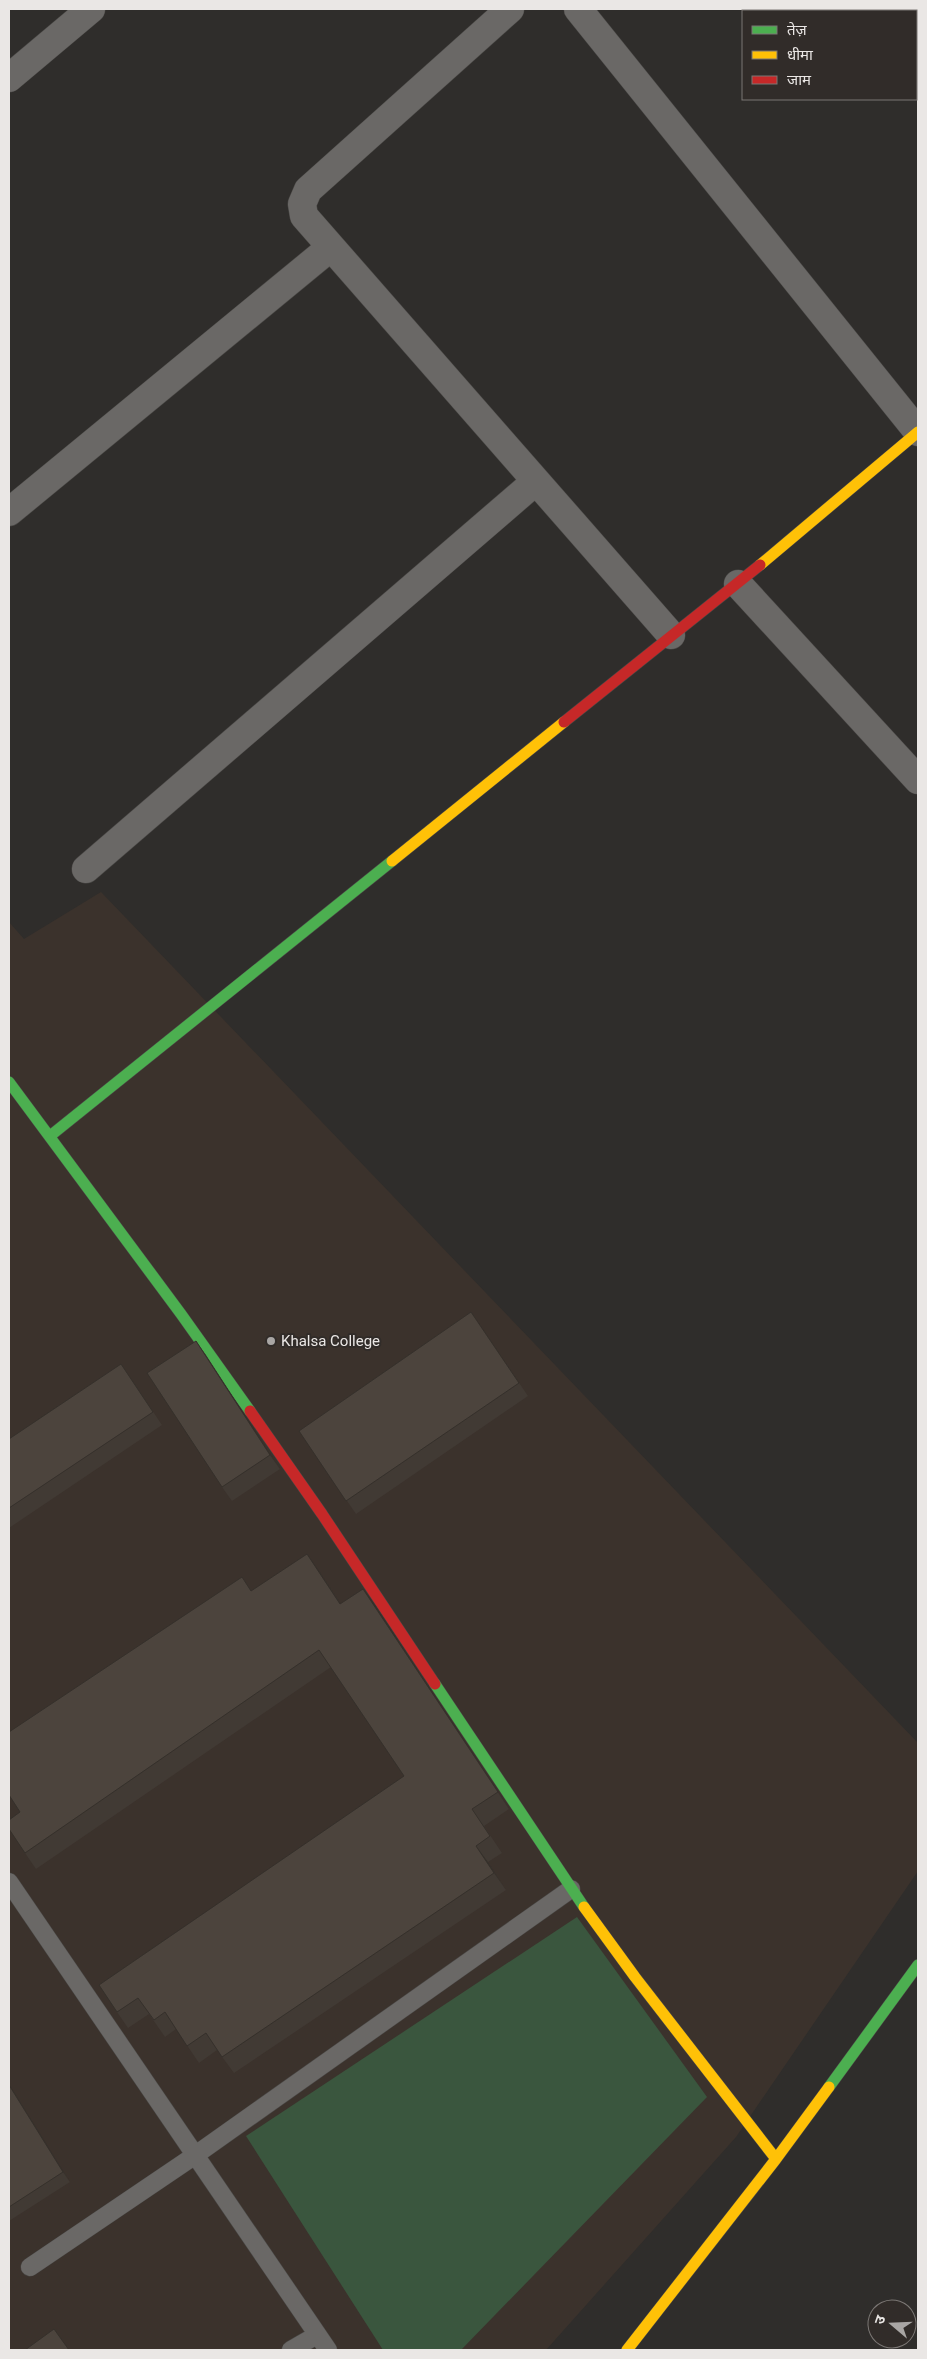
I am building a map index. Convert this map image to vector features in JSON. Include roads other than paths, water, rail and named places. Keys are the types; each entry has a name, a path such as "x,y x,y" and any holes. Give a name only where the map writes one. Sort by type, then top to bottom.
{"street":[{"path":"9,78 91,9"},
{"path":"510,9 308,190 302,204 304,216 671,635"},
{"path":"50,1136 671,635 738,584 918,432 578,9"},
{"path":"9,512 332,247"},
{"path":"86,869 536,481"},
{"path":"738,584 918,780"},
{"path":"9,1082 181,1314 322,1514 571,1889 635,1978 776,2159"},
{"path":"627,2350 776,2159 918,1965"}],"lane":[{"path":"9,1882 328,2350"},
{"path":"30,2267 194,2156 571,1889"},
{"path":"291,2350 317,2335"}],"place":[{"name":"Khalsa College","path":"271,1341"}]}
